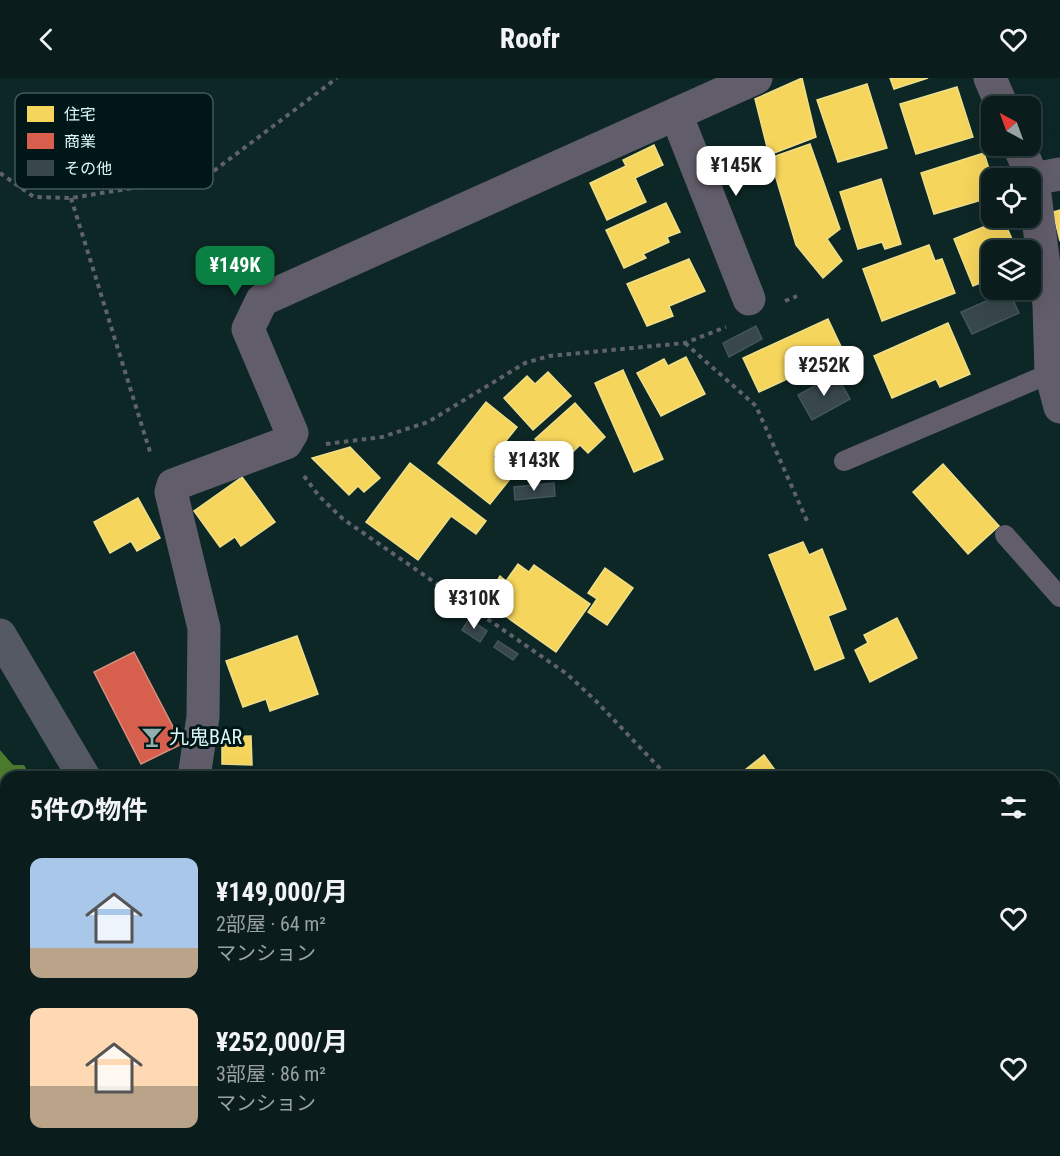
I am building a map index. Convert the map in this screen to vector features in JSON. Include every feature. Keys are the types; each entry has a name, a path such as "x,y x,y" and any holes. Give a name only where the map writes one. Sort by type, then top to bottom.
{"highway":[{"path":"0,635 80,771"}],"street":[{"path":"195,771 203,717 204,628 172,488 173,485 286,443 292,433 248,329 262,300 756,78"},
{"path":"990,78 998,96"},
{"path":"676,114 763,302"},
{"path":"1028,156 1047,177 1051,373 1060,407"}],"lane":[{"path":"844,461 1051,373"},
{"path":"1005,535 1060,597"}],"path":[{"path":"213,171 337,78"},
{"path":"0,173 15,184"},
{"path":"23,189 34,197 70,198 126,189"},
{"path":"70,198 157,475 172,488"},
{"path":"763,302 797,296"},
{"path":"325,444 382,437 428,422 525,363 549,356 685,343 727,327"},
{"path":"685,343 756,406 808,523"},
{"path":"300,469 319,496 343,519 567,674 662,771"}],"shaded area":[{"path":"0,750 13,765 24,765 28,771 0,771"}],"building: 住宅":[{"path":"802,78 816,137 769,155 755,99"},
{"path":"890,78 928,78 894,89"},
{"path":"867,84 887,148 838,162 817,100"},
{"path":"957,87 973,137 916,154 900,104"},
{"path":"810,144 840,229 827,239 842,261 823,278 796,245 770,158"},
{"path":"654,145 663,165 635,178 646,202 607,220 590,183 626,166 623,160"},
{"path":"981,154 981,156 985,156 989,168 981,168 981,200 934,214 921,173"},
{"path":"881,179 901,244 885,249 882,242 858,249 840,192"},
{"path":"666,203 680,232 667,237 669,242 643,254 646,258 624,268 606,230"},
{"path":"1060,210 1060,241 1053,212"},
{"path":"981,228 1007,228 1012,240 981,240 981,283 973,286 954,239"},
{"path":"929,245 935,261 942,259 955,293 882,321 863,269"},
{"path":"689,259 705,291 669,306 673,316 647,326 627,284"},
{"path":"828,319 844,353 759,392 743,358"},
{"path":"948,323 970,374 940,387 936,379 892,398 874,356"},
{"path":"686,357 705,394 661,416 637,373 664,359 668,366"},
{"path":"623,370 663,459 634,472 595,383"},
{"path":"548,372 571,396 533,430 504,398 527,376 535,384"},
{"path":"486,402 517,427 493,457 514,474 490,504 438,463"},
{"path":"575,403 605,437 588,453 580,445 559,465 535,439"},
{"path":"350,447 380,478 364,492 358,486 349,495 312,458"},
{"path":"410,463 486,521 476,534 451,516 418,560 366,522"},
{"path":"943,464 999,526 968,554 913,492"},
{"path":"242,477 275,522 241,546 235,537 220,547 194,511"},
{"path":"138,498 160,538 137,551 131,541 110,553 94,522"},
{"path":"803,542 809,555 822,549 846,609 828,616 844,658 815,670 769,555"},
{"path":"518,564 529,572 534,565 590,604 556,652 484,601 500,576 506,581"},
{"path":"605,568 633,588 607,625 588,612 597,599 588,593"},
{"path":"897,618 917,658 870,682 855,650 868,643 864,635"},
{"path":"297,636 318,694 270,711 266,699 243,707 226,661"},
{"path":"251,736 252,765 222,764 222,737"},
{"path":"764,755 776,771 744,771"}],"building: 商業":[{"path":"134,652 182,744 141,764 94,672"}],"building: その他":[{"path":"988,300 1013,300 1019,313 972,334 961,312"},
{"path":"756,326 762,339 729,357 723,343"},
{"path":"836,374 850,399 812,420 798,395"},
{"path":"554,483 555,496 515,500 514,487"},
{"path":"469,619 487,631 480,642 462,630"},
{"path":"498,641 518,654 513,660 494,647"}],"place":[{"name":"九鬼BAR","path":"152,737"}]}
